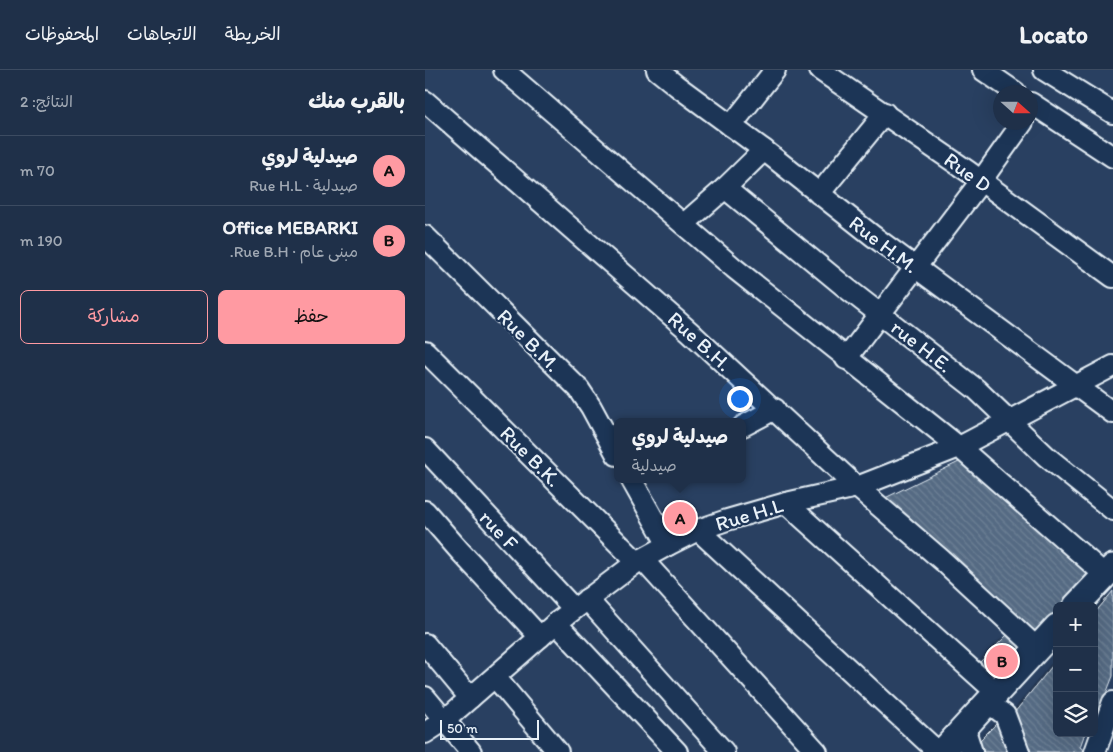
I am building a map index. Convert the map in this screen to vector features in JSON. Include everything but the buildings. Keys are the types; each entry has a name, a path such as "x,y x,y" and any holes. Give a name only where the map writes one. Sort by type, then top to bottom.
{"main road":[{"path":"1080,602 1109,570"},
{"path":"940,752 1053,630"}],"street":[{"path":"504,70 734,268 959,447 1109,570"},
{"name":"Rue H.M.","path":"657,70 764,150 915,268 1113,413"},
{"path":"731,126 775,70"},
{"name":"Rue D","path":"820,70 885,113 1113,277"},
{"path":"983,70 1005,85"},
{"path":"1044,70 1113,113"},
{"name":"Rue B.H.","path":"425,101 689,331 857,487 943,561 1037,648"},
{"path":"1038,111 1113,157"},
{"path":"819,194 885,113"},
{"path":"846,359 1017,130"},
{"path":"684,224 764,150"},
{"name":"rue H.E.","path":"725,188 812,260 976,389 1047,457 1113,510"},
{"name":"Rue B.M.","path":"425,236 579,389 614,449"},
{"name":"Rue B.K.","path":"425,350 640,560 817,752"},
{"name":"Rue H.L","path":"425,733 445,720 556,623 640,560 668,545 698,530 786,503 857,487 959,447 1113,366"},
{"path":"746,424 775,409"},
{"name":"rue F","path":"425,449 581,604 724,752"},
{"path":"636,483 668,545"},
{"path":"786,503 992,697 1005,715 1019,752"},
{"path":"425,511 540,637"},
{"path":"698,530 940,752"},
{"path":"556,623 677,752"},
{"path":"425,644 470,698"},
{"path":"495,677 558,752"},
{"path":"425,698 471,752"},
{"path":"1095,752 1113,702"},
{"path":"964,727 972,752"},
{"path":"1107,752 1113,736"}],"place":[{"name":"صيدلية لروي","path":"680,518"},
{"name":"Office MEBARKI","path":"1002,661"}]}
